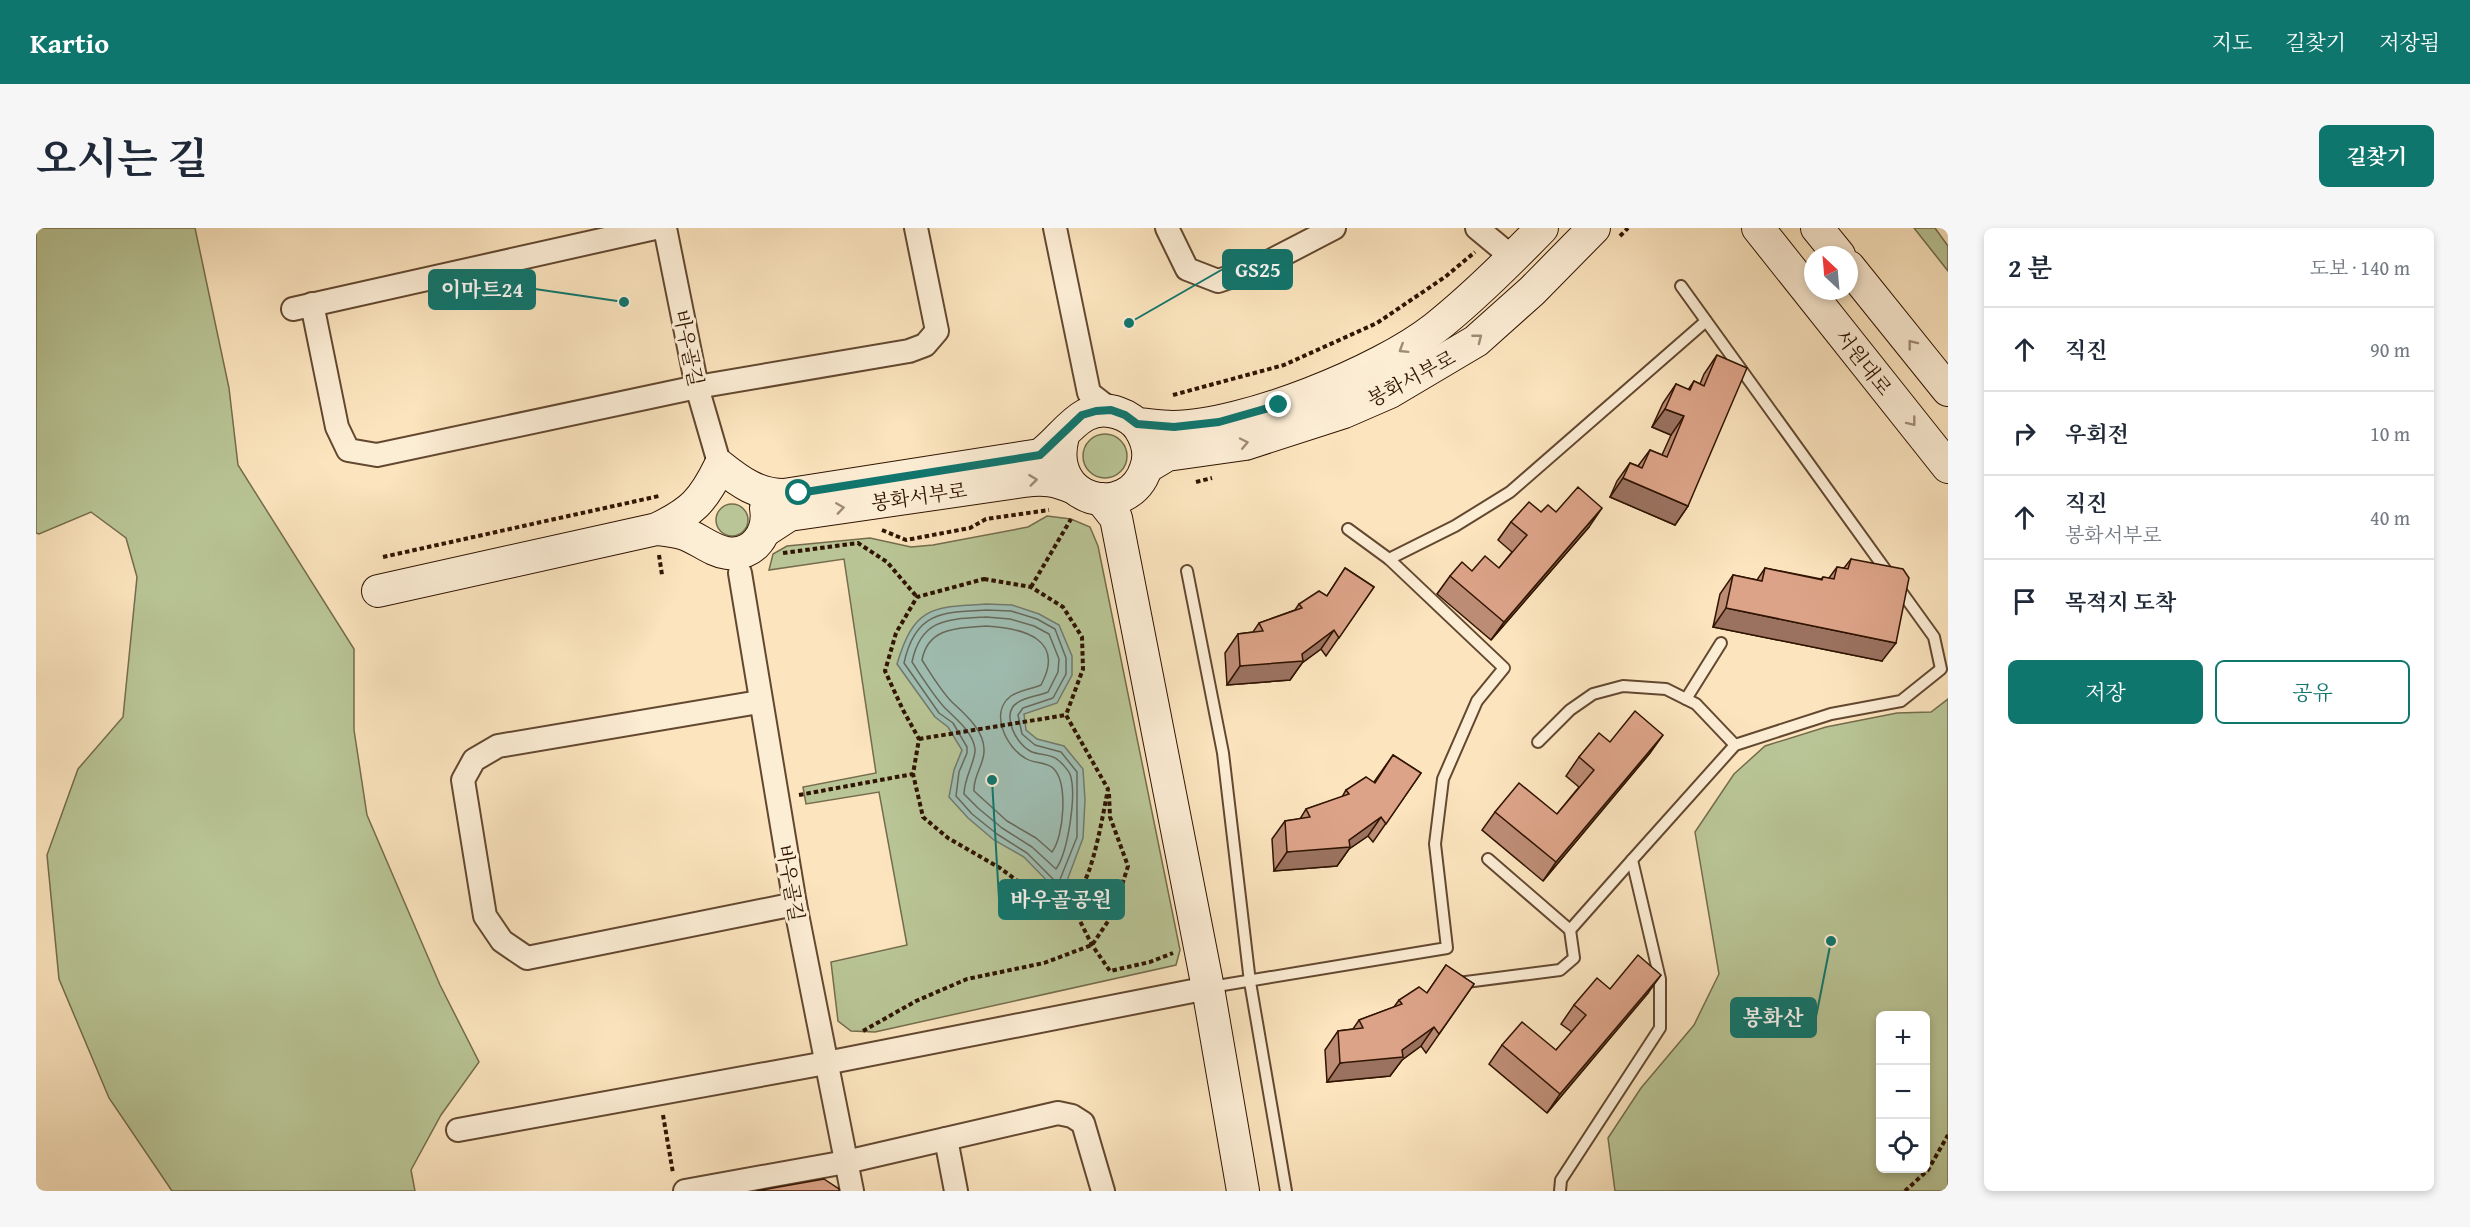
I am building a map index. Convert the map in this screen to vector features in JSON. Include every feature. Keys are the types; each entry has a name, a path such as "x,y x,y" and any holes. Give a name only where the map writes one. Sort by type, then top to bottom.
{"street":[{"path":"655,228 303,306 336,427 348,450 377,455 697,387 909,351 925,345 936,331 916,228"},
{"name":"바우골길","path":"666,228 697,387 724,486"},
{"path":"1055,228 1113,409 1145,437 1148,452 1107,497"},
{"path":"1167,228 1187,269 1218,281 1257,268 1334,228"},
{"name":"봉화서부로","path":"1113,409 1174,427 1219,422 1279,405 1345,379 1387,359 1434,329 1513,258 1542,228"},
{"name":"봉화서부로","path":"758,551 789,515 1043,479 1058,480 1107,497 1167,455 1245,444 1344,412 1390,392 1476,340 1532,291 1594,228"},
{"name":"서원대로","path":"1758,228 1948,467"},
{"path":"1817,228 1833,246"},
{"path":"1832,228 1840,246"},
{"path":"1483,233 1513,258"},
{"path":"1858,276 1948,390"},
{"path":"378,591 657,529 681,518 724,486 770,495 784,495 1040,455 1082,415 1113,409"},
{"path":"1067,430 1059,450 1060,464 1065,477 1107,497"},
{"path":"712,548 700,535 696,524 696,512 724,486"},
{"path":"657,529 684,534 729,554 758,551 768,518 766,507 760,496 724,486"},
{"path":"1107,497 1208,988 1243,1191"},
{"name":"바우골길","path":"758,551 759,702 795,904 852,1191"},
{"path":"759,702 498,746 474,760 463,780 485,916 502,941 527,958 795,904"},
{"path":"458,1130 826,1063 1208,988"},
{"path":"680,1186 717,1188 846,1162 1058,1113 1072,1116 1083,1123 1104,1191"},
{"path":"946,1139 956,1191"}],"lane":[{"path":"1570,930 1735,746 1831,714 1901,701 1941,669 1934,637 1681,286"},
{"path":"1389,559 1455,526 1510,492 1706,321"},
{"path":"1208,988 1447,948 1435,844 1443,779 1477,701 1504,668 1389,559 1348,529"},
{"path":"1187,571 1223,753 1250,982 1286,1191"},
{"path":"1686,699 1721,642"},
{"path":"1538,742 1570,710 1593,694 1623,686 1666,689 1696,704 1735,746"},
{"path":"1454,984 1560,970 1574,958 1570,930 1488,859"},
{"path":"1560,1191 1561,1180 1660,1028 1660,979 1632,860"}],"path":[{"path":"1173,395 1284,366 1377,323 1445,277 1483,233"},
{"path":"383,557 661,495"},
{"path":"1031,587 1107,497"},
{"path":"875,527 906,540 970,528 987,519 1049,510"},
{"path":"758,551 858,543 886,562 917,597"},
{"path":"863,1032 916,1000 967,979 1044,963 1092,945 1113,914 1128,866 1110,817 1108,789 1066,715 1083,669 1082,637 1063,607 1031,587 984,579 917,597 896,633 885,671 919,739 913,774 922,817 1027,888 1036,903 1057,901 1080,887 1094,856 1108,789"},
{"path":"919,739 1066,715"},
{"path":"795,796 913,774"},
{"path":"1067,895 1092,945 1110,971 1150,962 1180,950"},
{"path":"660,1092 680,1186"},
{"path":"1905,1191 1928,1170 1948,1135"}],"green space":[{"path":"36,228 195,228 229,388 238,465 354,649 354,730 367,815 440,985 479,1062 441,1115 411,1170 415,1191 172,1191 109,1098 59,979 47,855 78,769 123,717 137,577 126,538 91,512 39,534 36,533"},
{"path":"1914,228 1935,228 1948,246 1948,271"},
{"path":"1105,434 1121,440 1127,456 1121,472 1105,478 1089,472 1083,456 1089,440"},
{"path":"732,504 743,509 748,520 743,531 732,536 721,531 716,520 721,509"},
{"path":"1047,516 1071,519 1090,527 1098,546 1180,950 1176,965 875,1032 851,1031 838,1021 831,962 907,945 879,792 806,804 803,787 876,773 844,559 769,570 773,554 787,546 870,538 911,547 933,545 1028,527"},
{"path":"1948,699 1948,1191 1615,1191 1608,1138 1641,1088 1694,1025 1719,974 1695,832 1734,774 1765,746 1826,727 1897,713 1931,712"}],"water":[{"path":"986,604 1012,605 1039,614 1059,625 1072,656 1072,675 1057,703 1024,714 1026,730 1037,739 1064,746 1083,769 1085,800 1083,838 1065,886 1055,889 1024,857 994,840 968,818 949,797 954,770 962,750 948,727 935,717 897,664 910,631 927,614 938,609"}],"building":[{"path":"1717,355 1747,368 1688,506 1623,478 1630,463 1642,468 1650,450 1667,457 1684,416 1665,409 1676,384 1690,390 1694,381 1704,386"},
{"path":"1578,487 1602,508 1504,622 1450,576 1462,562 1472,571 1485,556 1499,568 1527,535 1511,522 1529,502 1541,512 1548,505 1556,512"},
{"path":"1851,559 1903,569 1909,578 1896,643 1726,608 1733,575 1762,581 1765,568 1822,580 1823,577 1834,579 1837,567 1848,569"},
{"path":"1345,568 1374,587 1339,638 1334,630 1302,654 1303,661 1240,666 1238,634 1263,631 1259,623 1302,608 1299,604 1319,591 1327,596"},
{"path":"1635,711 1663,735 1556,862 1495,812 1519,783 1557,814 1594,770 1579,757 1599,733 1610,742"},
{"path":"1393,755 1421,773 1386,824 1381,817 1349,840 1350,847 1287,852 1285,821 1310,817 1306,809 1349,794 1346,790 1366,777 1375,783"},
{"path":"1638,955 1661,975 1560,1094 1502,1045 1522,1022 1556,1050 1586,1015 1574,1005 1597,978 1610,989"},
{"path":"1446,965 1474,984 1439,1034 1434,1027 1402,1050 1403,1057 1340,1063 1338,1031 1363,1028 1359,1020 1402,1004 1399,1000 1419,987 1427,993"},
{"path":"824,1179 839,1191 756,1191"}],"place":[{"name":"이마트24","path":"624,302"},
{"name":"GS25","path":"1129,323"},
{"name":"바우골공원","path":"992,780"},
{"name":"봉화산","path":"1831,941"}],"route":[{"path":"799,493 1040,455 1063,436 1071,424 1082,415 1096,411 1111,410 1125,415 1137,424 1174,427 1219,422 1279,405"}]}
